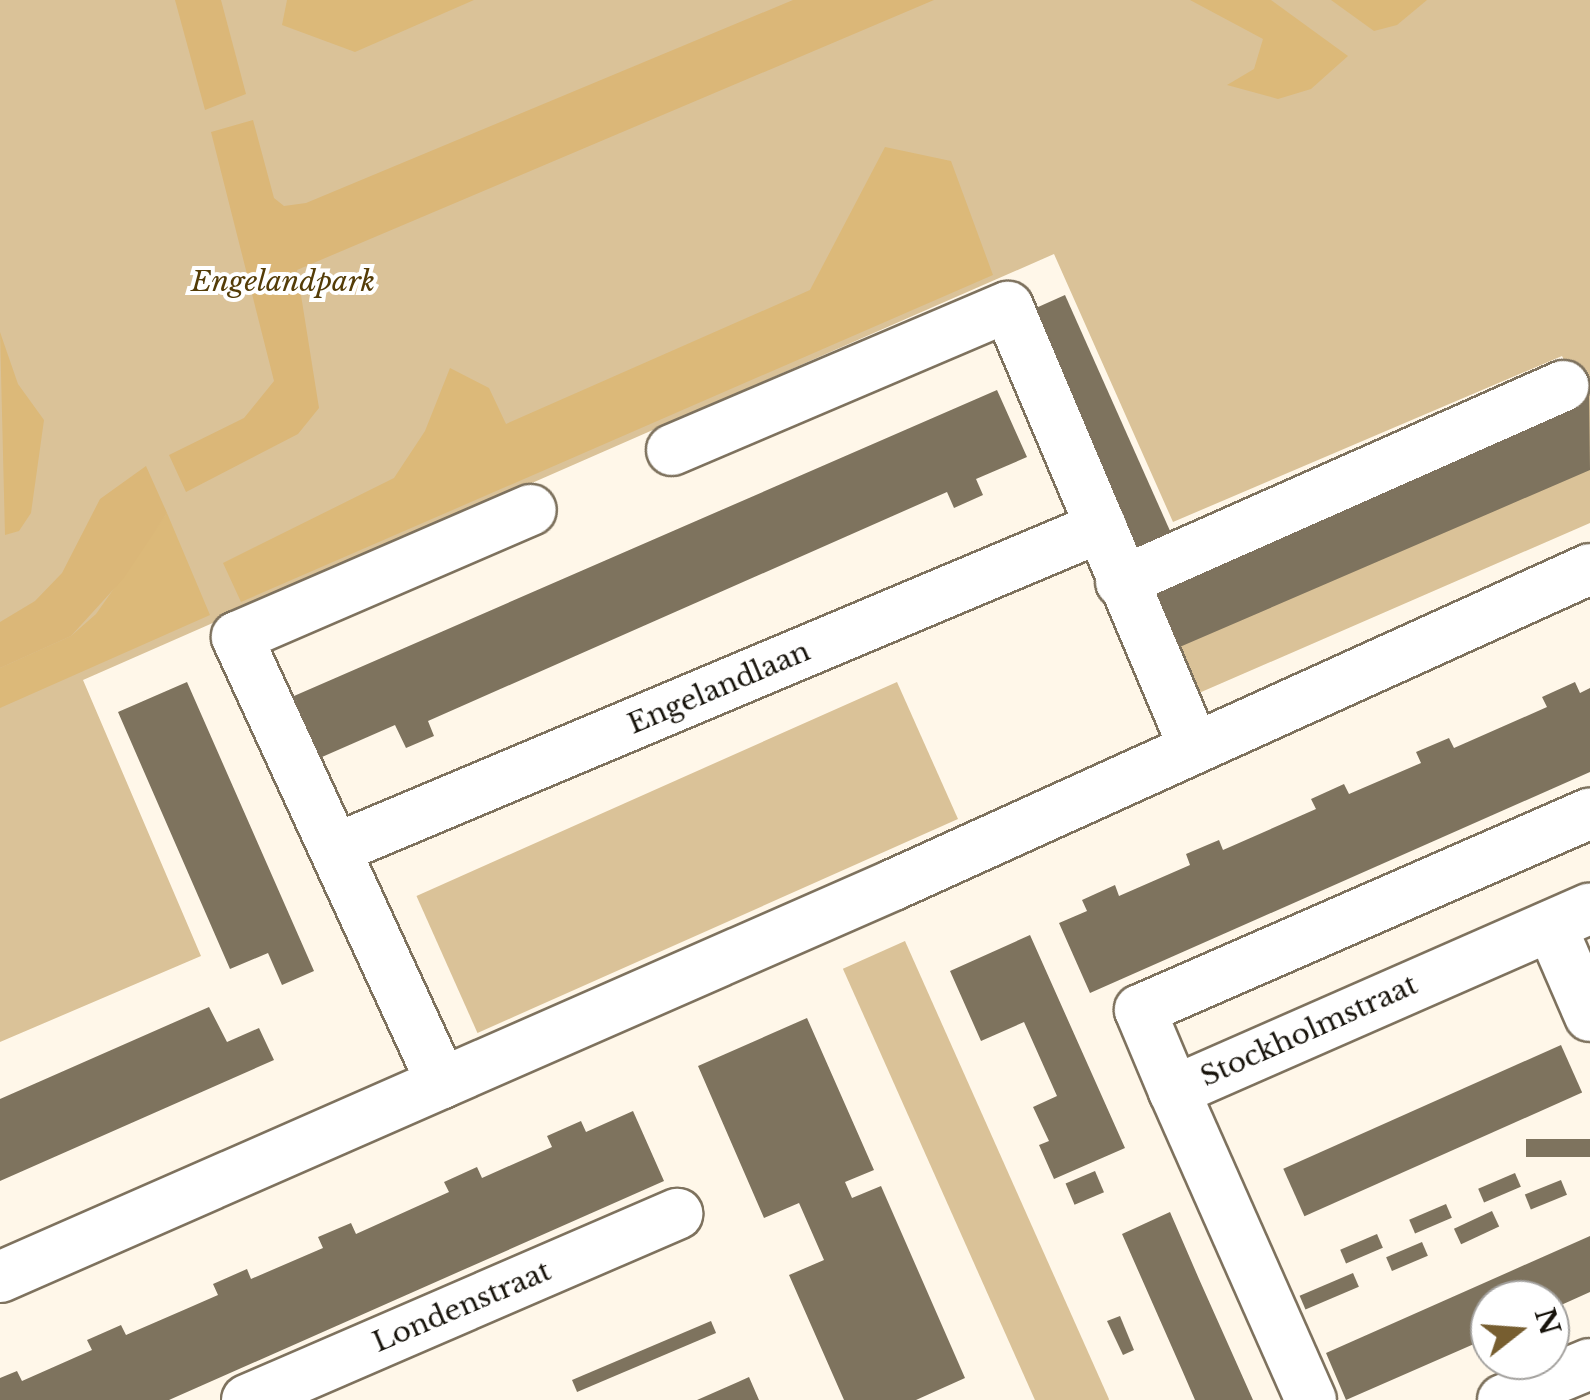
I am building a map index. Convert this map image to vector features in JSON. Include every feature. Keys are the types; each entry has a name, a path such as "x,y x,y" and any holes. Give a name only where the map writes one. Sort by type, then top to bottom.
{"street":[{"path":"672,450 1008,307 1194,748"},
{"path":"1121,582 1563,386"},
{"path":"442,1083 338,848 237,637 531,510"},
{"name":"Engelandlaan","path":"338,848 1101,527"},
{"path":"0,1277 1590,569"},
{"path":"1174,1091 1140,1010 1590,813"},
{"path":"1571,917 1590,1016"},
{"name":"Stockholmstraat","path":"1311,1400 1174,1091 1571,917"},
{"name":"Londenstraat","path":"246,1400 677,1214"},
{"path":"1503,1400 1590,1364"}],"green space":[{"name":"Engelandpark","path":"0,0 1590,0 1590,523 1199,693 1148,586 1583,397 1562,356 1173,522 1054,254 83,680 201,956 0,1042"},
{"path":"897,682 958,819 477,1033 416,896"},
{"path":"905,941 1109,1400 1035,1400 843,969"}],"shaded area":[{"path":"175,0 221,0 246,94 205,110"},
{"path":"287,0 474,0 355,52 282,25"},
{"path":"793,0 934,0 297,270 319,408 298,434 186,492 169,455 244,418 274,381 211,132 253,120 274,198 284,206 306,203"},
{"path":"1190,0 1271,0 1348,56 1311,89 1278,99 1227,85 1254,69 1263,39"},
{"path":"1331,0 1427,0 1397,25 1374,31"},
{"path":"885,147 951,161 993,275 241,602 223,563 394,478 425,431 450,368 489,388 506,424 810,290"},
{"path":"0,332 18,384 44,420 31,513 19,531 5,535"},
{"path":"146,466 167,513 123,579 71,636 0,668 0,622 35,601 62,573 100,499"},
{"path":"167,513 210,615 0,708 0,668 71,636 96,614"}],"building":[{"path":"1065,295 1174,541 1140,556 1030,310"},
{"path":"997,390 1027,457 976,479 983,495 954,508 947,492 428,721 434,736 406,748 395,725 322,757 294,696"},
{"path":"1589,396 1590,470 1175,649 1157,596 1192,580 1190,574"},
{"path":"187,682 314,971 282,985 268,953 230,969 118,712"},
{"path":"1575,682 1580,693 1590,688 1590,772 1090,993 1059,923 1087,911 1082,900 1115,885 1119,896 1190,865 1186,854 1219,840 1223,850 1316,809 1311,799 1344,784 1349,794 1421,763 1416,752 1449,738 1454,748 1547,707 1542,697"},
{"path":"1030,935 1125,1148 1054,1179 1039,1145 1049,1141 1033,1107 1057,1096 1024,1022 981,1041 950,971"},
{"path":"209,1007 227,1042 259,1028 274,1060 0,1181 0,1099"},
{"path":"807,1018 874,1170 845,1182 852,1198 881,1186 965,1378 916,1400 844,1400 789,1275 824,1260 799,1203 764,1218 698,1066"},
{"path":"1561,1045 1582,1093 1304,1216 1283,1169"},
{"path":"633,1111 664,1181 169,1400 0,1400 0,1378 17,1371 22,1381 92,1350 87,1340 121,1325 126,1335 218,1295 213,1284 247,1269 251,1279 323,1248 318,1237 351,1223 356,1234 449,1192 444,1182 477,1167 482,1178 552,1147 547,1136 581,1121 586,1132"},
{"path":"1526,1139 1590,1139 1590,1157 1526,1157"},
{"path":"1095,1171 1104,1192 1075,1205 1066,1184"},
{"path":"1515,1173 1521,1187 1484,1202 1478,1189"},
{"path":"1561,1180 1567,1195 1531,1209 1525,1195"},
{"path":"1446,1204 1452,1218 1415,1233 1409,1220"},
{"path":"1492,1211 1499,1226 1461,1244 1454,1229"},
{"path":"1170,1212 1253,1400 1195,1400 1122,1234"},
{"path":"1377,1234 1383,1248 1346,1263 1340,1250"},
{"path":"1590,1236 1590,1292 1570,1301 1570,1280 1491,1280"},
{"path":"1422,1242 1428,1256 1392,1271 1386,1257"},
{"path":"1353,1273 1359,1287 1305,1309 1300,1296"},
{"path":"1470,1289 1470,1346 1346,1400 1326,1353"},
{"path":"1120,1316 1134,1350 1123,1355 1107,1321"},
{"path":"711,1321 716,1333 577,1392 572,1380"},
{"path":"749,1377 759,1400 697,1400 738,1382"}]}
